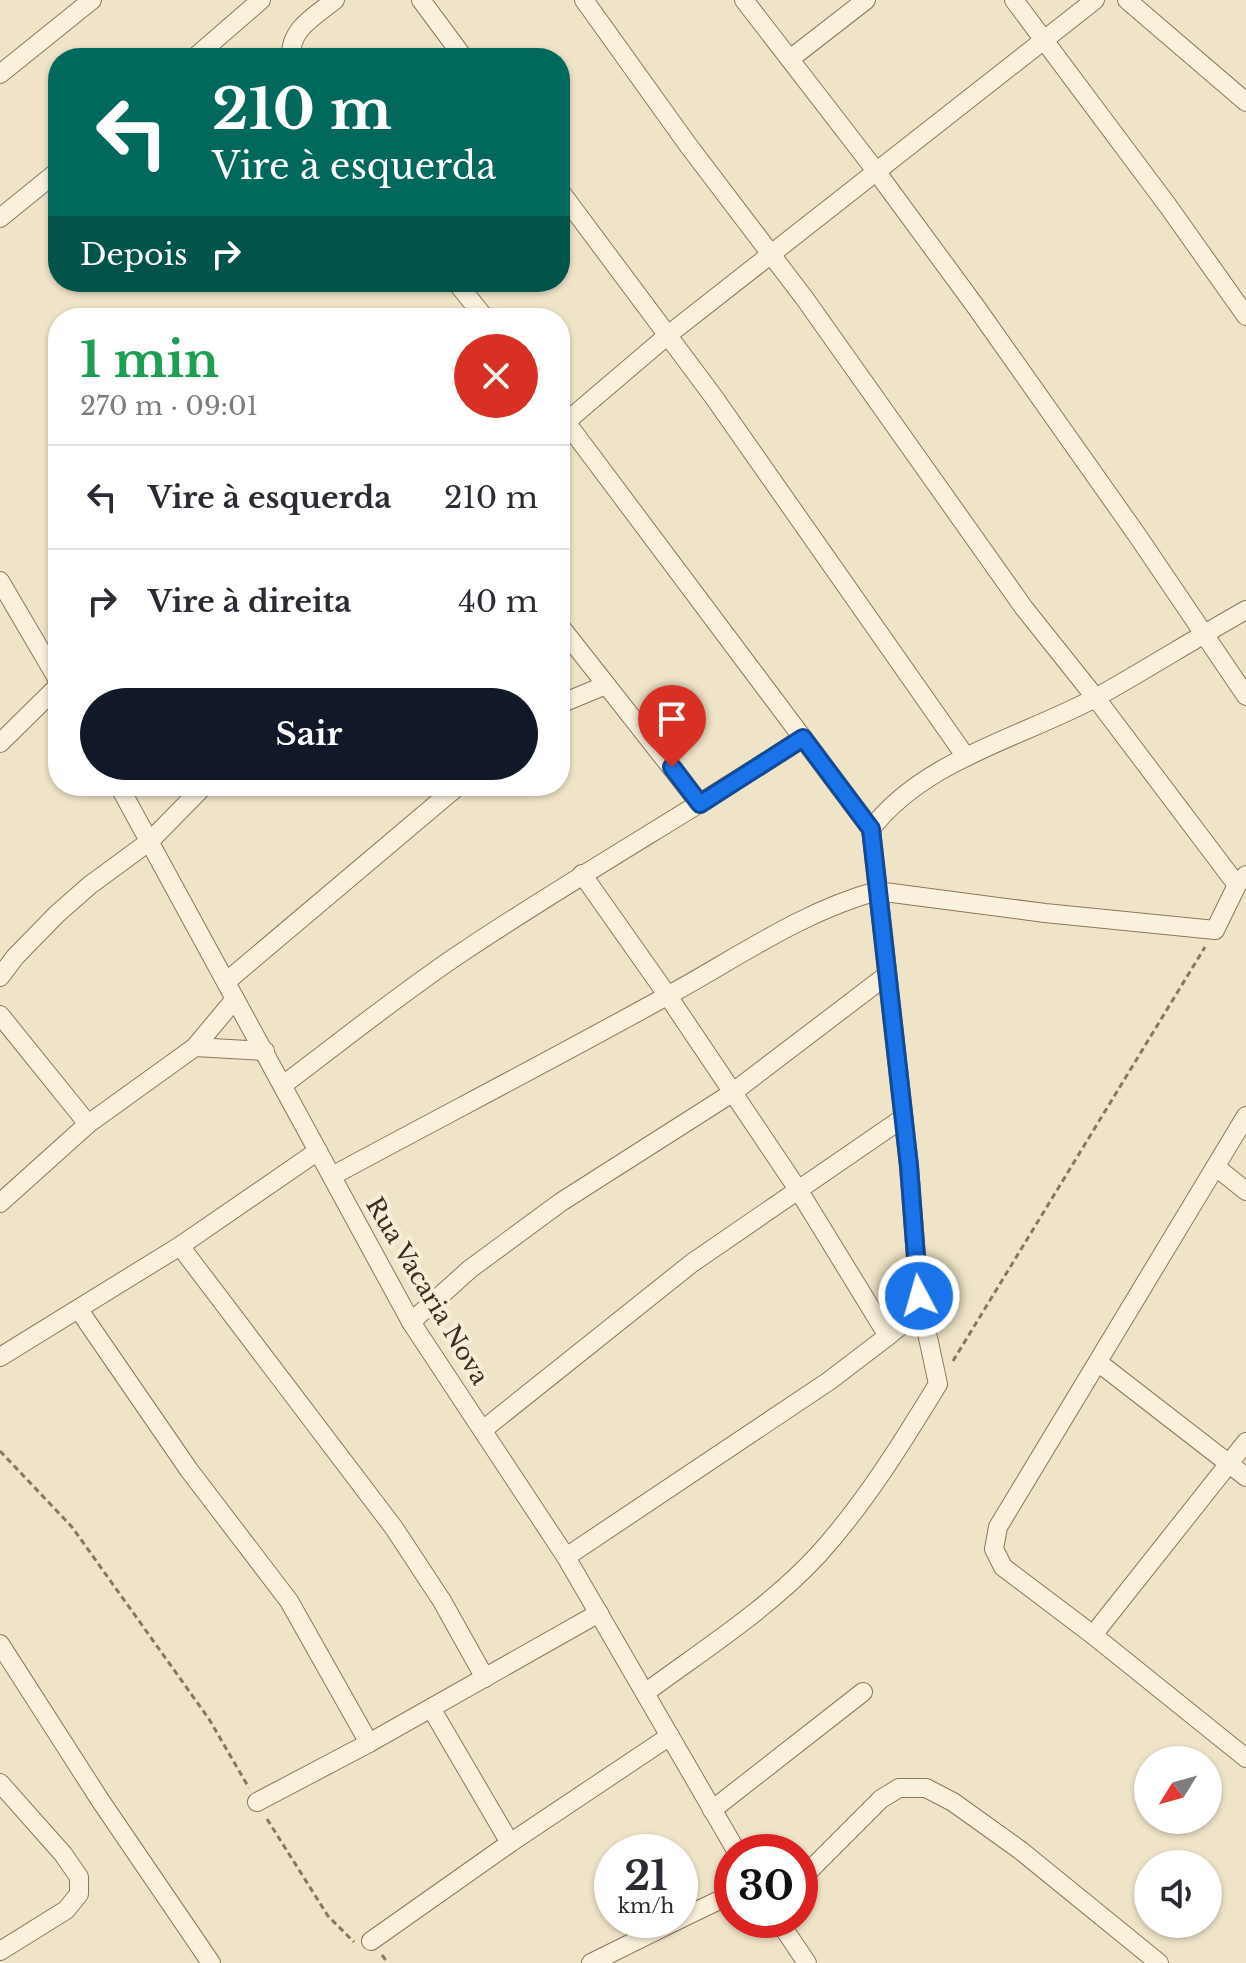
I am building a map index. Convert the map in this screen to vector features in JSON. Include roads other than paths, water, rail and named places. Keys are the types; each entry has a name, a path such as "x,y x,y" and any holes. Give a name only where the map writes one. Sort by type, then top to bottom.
{"street":[{"path":"0,74 92,0"},
{"path":"206,48 261,0"},
{"path":"292,48 296,34 335,0"},
{"path":"421,0 457,48"},
{"path":"332,1176 668,996 806,917 853,897 877,891 1045,913 1215,930 1241,880 1024,608 771,254 584,0"},
{"path":"744,0 876,171 1137,535 1246,696"},
{"path":"790,59 866,0"},
{"path":"1014,0 1246,316"},
{"path":"570,415 1095,0"},
{"path":"1127,0 1246,102"},
{"path":"0,218 48,179"},
{"path":"570,204 668,335 966,757"},
{"path":"464,292 477,308"},
{"path":"570,432 871,829 921,1310 938,1384 899,1449 816,1556 759,1608 645,1693"},
{"path":"0,581 48,663"},
{"path":"871,829 888,806 966,757 1095,697 1246,610"},
{"path":"570,639 700,804"},
{"path":"570,700 606,685"},
{"path":"0,743 48,696"},
{"path":"283,1085 462,952 803,738"},
{"name":"Rua Vacaria Nova","path":"125,796 411,1322 566,1557 726,1834"},
{"path":"0,977 57,914 90,885 150,841 194,796"},
{"path":"227,981 446,796"},
{"path":"582,874 799,1191 888,1336"},
{"path":"411,1322 470,1269 561,1202 732,1093 887,975"},
{"path":"0,1203 88,1124 195,1047 235,999"},
{"path":"0,1015 88,1124"},
{"path":"195,1047 265,1051"},
{"path":"1246,1116 998,1527 994,1549 1003,1567 1246,1758"},
{"path":"484,1429 692,1263 903,1118"},
{"path":"3,1350 79,1310 180,1246 318,1151"},
{"path":"1216,1167 1246,1191"},
{"path":"180,1246 394,1528 442,1601 485,1678"},
{"path":"79,1310 189,1470 289,1601 369,1743"},
{"path":"566,1557 829,1381 921,1310"},
{"path":"1099,1363 1246,1477"},
{"path":"1093,1635 1246,1442"},
{"path":"257,1802 369,1743 599,1613"},
{"path":"0,1644 100,1800 211,1963"},
{"path":"712,1810 863,1692"},
{"path":"431,1708 510,1843"},
{"path":"371,1941 670,1736"},
{"path":"0,1783 63,1854 79,1877 79,1894 66,1910 0,1951"},
{"path":"818,1862 881,1799 899,1788 926,1788 953,1802 1020,1850 1159,1963"},
{"path":"591,1963 642,1938"},
{"path":"788,1938 801,1961"}]}
